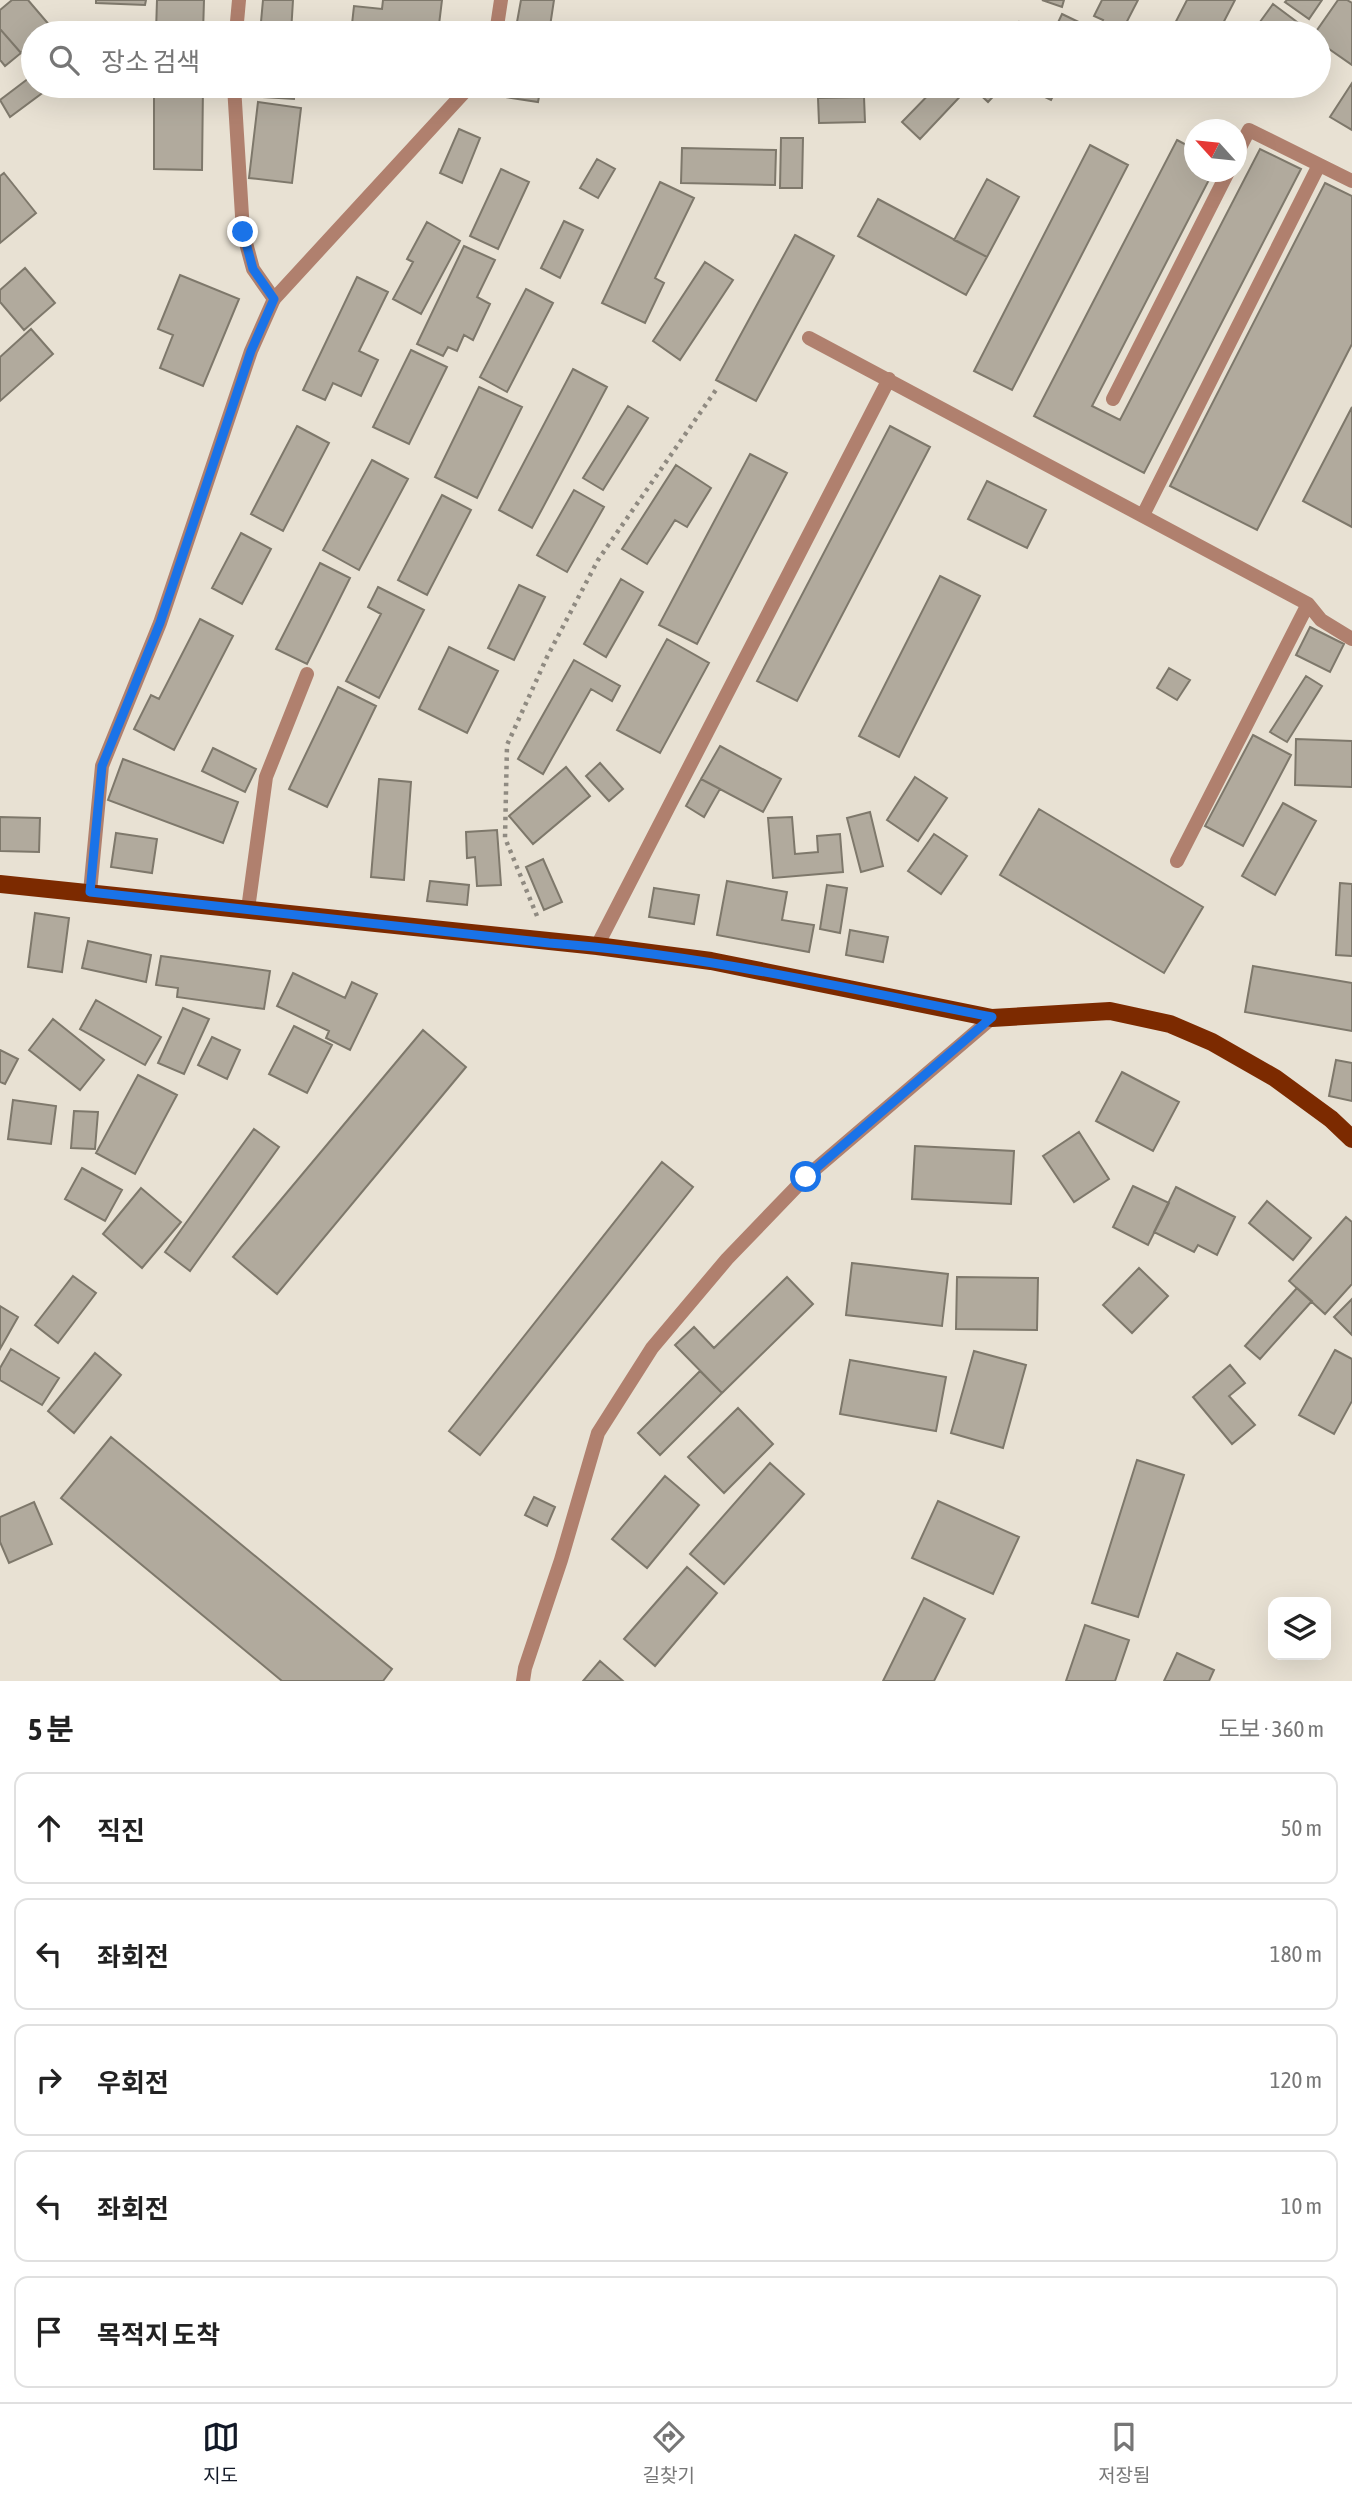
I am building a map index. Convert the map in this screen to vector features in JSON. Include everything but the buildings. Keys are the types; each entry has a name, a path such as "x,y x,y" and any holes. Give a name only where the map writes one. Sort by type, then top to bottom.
{"main road":[{"path":"0,884 597,946 711,961 992,1017 1110,1011 1170,1024 1212,1042 1275,1078 1331,1119 1352,1139"}],"street":[{"path":"237,21 239,0"},
{"path":"498,21 501,0"},
{"path":"235,98 243,232 253,269 274,299"},
{"path":"90,892 102,766 160,623 251,351 274,299 459,98"},
{"path":"1247,134 1249,130 1352,181"},
{"path":"1143,514 1320,165"},
{"path":"1113,399 1223,182"},
{"path":"809,338 1308,604 1321,620 1352,639"},
{"path":"597,946 888,379"},
{"path":"1177,861 1308,604"},
{"path":"248,909 266,777 307,674"},
{"path":"523,1681 598,1433 652,1348 727,1259 806,1177 992,1017"}],"path":[{"path":"549,943 505,838 507,745 547,657 598,560 718,387"}],"route":[{"path":"243,232 253,269 274,299 251,351 160,623 102,766 90,892 549,943 597,946 711,961 992,1017 806,1177"}]}
